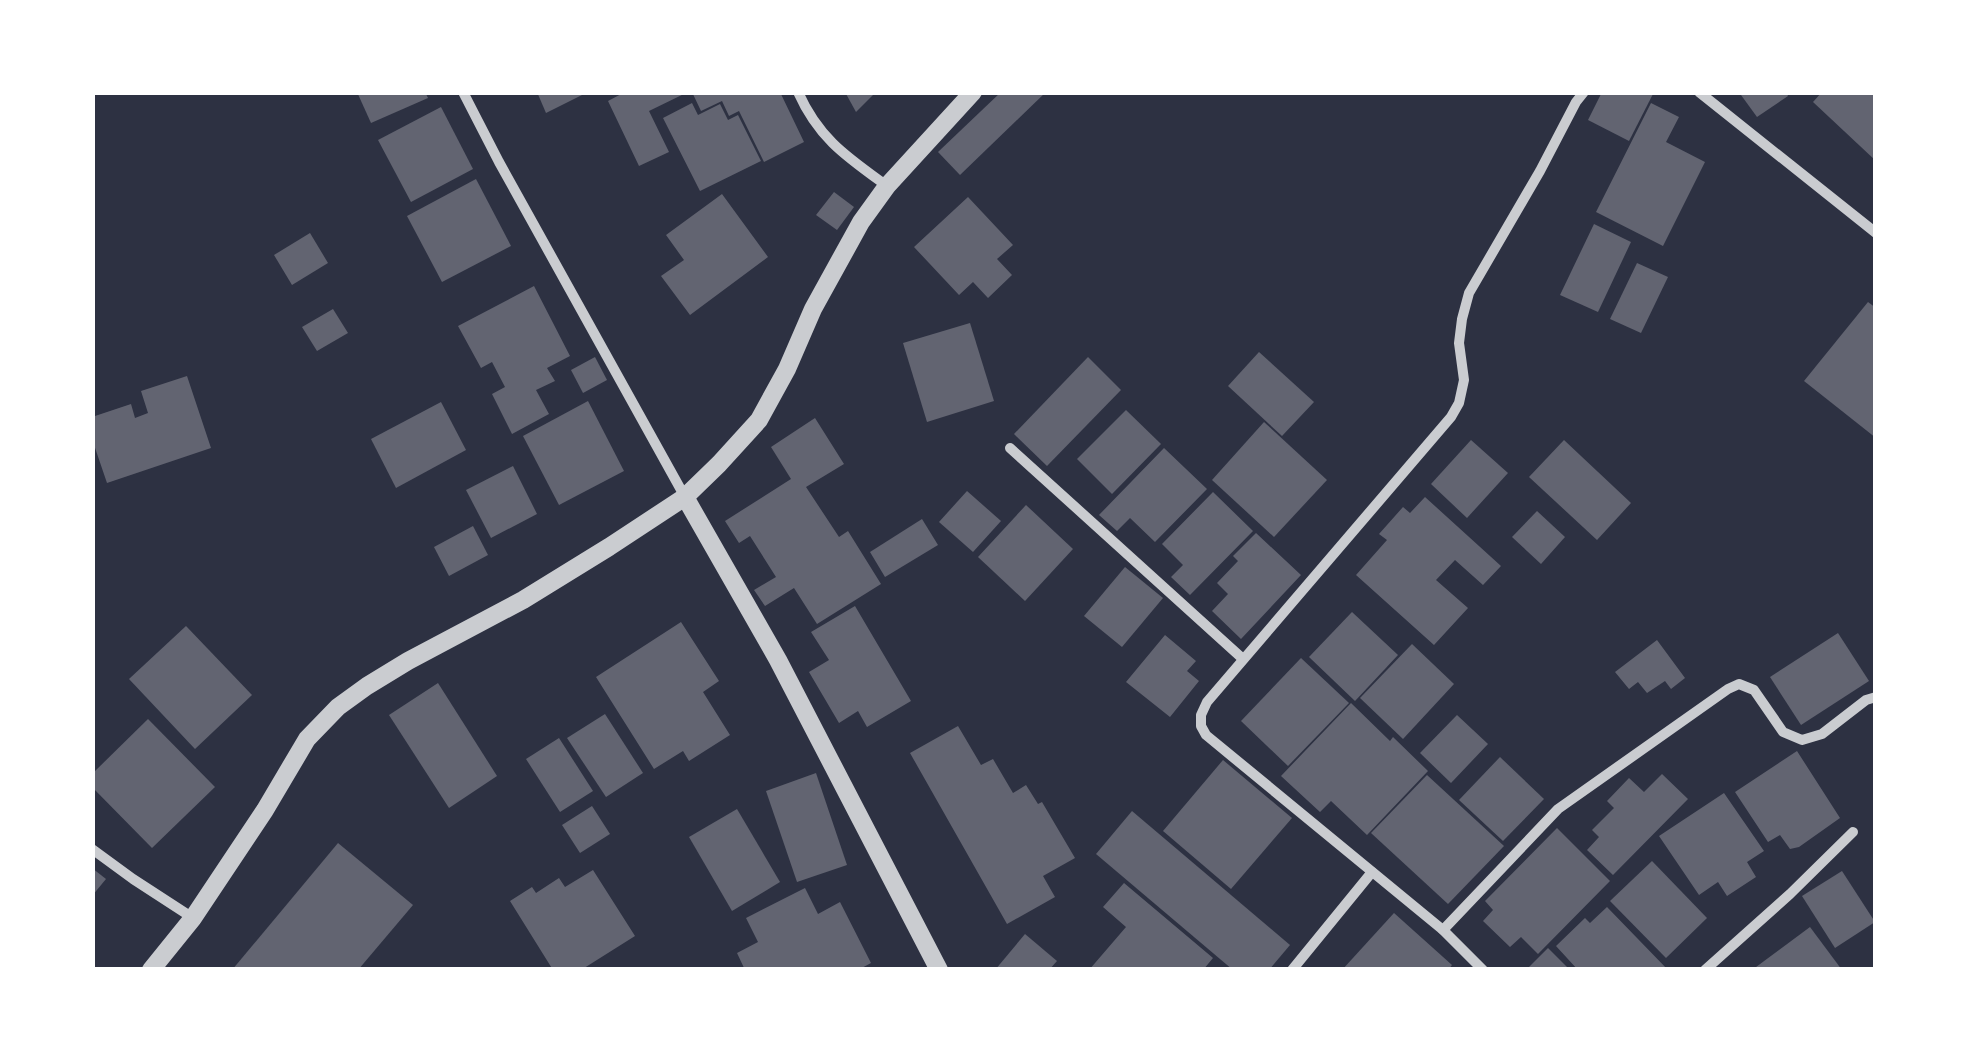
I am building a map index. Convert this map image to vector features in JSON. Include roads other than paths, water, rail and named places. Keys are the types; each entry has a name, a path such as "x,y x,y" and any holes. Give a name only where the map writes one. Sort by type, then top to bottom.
{"street":[{"path":"464,92 499,162 778,660 939,970"},
{"path":"798,92 812,120 838,151 887,186"},
{"path":"151,970 193,918 308,739 338,707 367,686 609,548 685,497 720,464 759,420 861,222 887,186 974,92"},
{"path":"1483,970 1443,930 1206,735 1201,715 1242,660 1451,417 1464,380 1459,343 1468,294 1584,92"},
{"path":"1698,92 1876,233"},
{"path":"1010,448 1242,660"},
{"path":"1443,930 1558,809 1728,689 1739,684 1754,690 1783,732 1802,740 1822,734 1876,696"},
{"path":"1706,970 1853,832"},
{"path":"92,848 193,918"},
{"path":"1292,970 1372,872"}]}
